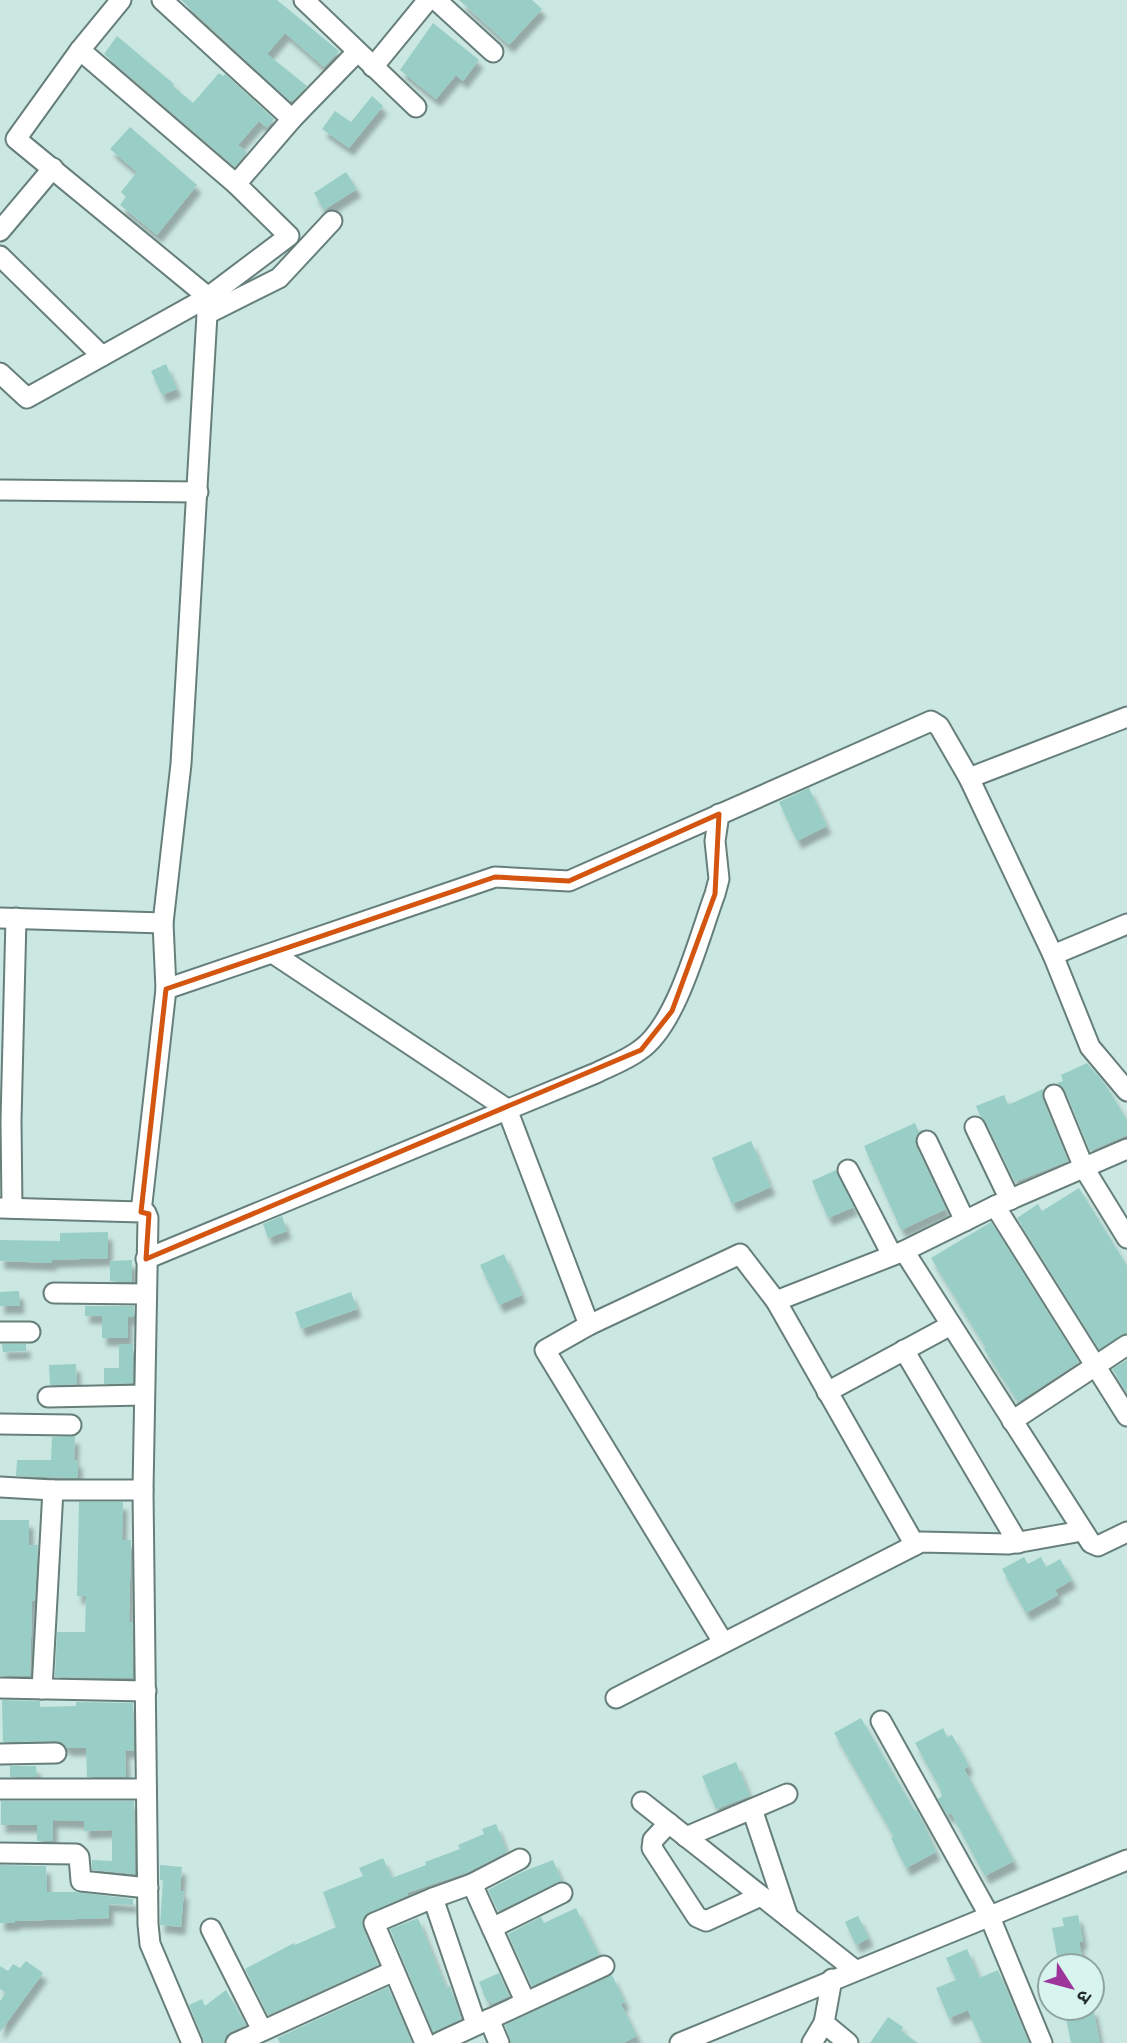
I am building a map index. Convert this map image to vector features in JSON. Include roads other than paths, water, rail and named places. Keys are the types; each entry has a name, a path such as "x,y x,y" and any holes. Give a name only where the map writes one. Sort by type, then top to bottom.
{"street":[{"path":"121,0 80,50 16,139 53,168 207,305"},
{"path":"162,0 292,119"},
{"path":"304,0 416,107"},
{"path":"373,67 428,0"},
{"path":"436,0 493,52"},
{"path":"80,50 236,184 289,236 207,305 181,764 163,923 166,989 141,1212"},
{"path":"236,184 292,119 357,52"},
{"path":"0,231 53,168"},
{"path":"0,373 27,398 103,356 207,305 279,278 332,222"},
{"path":"0,256 103,356"},
{"path":"0,490 198,492"},
{"path":"968,778 1127,717"},
{"path":"166,989 495,877 569,881 931,721 939,726 968,778 1053,955 1090,1047 1127,1091"},
{"path":"146,1259 608,1068 641,1050 661,1029 672,1011 715,894 719,879 715,841 719,814"},
{"path":"163,923 8,918 6,1208 141,1212 148,1217 143,1490 150,1944 192,2043"},
{"path":"1053,955 1127,924"},
{"path":"274,954 508,1109 589,1325"},
{"path":"1054,1095 1084,1168 1127,1238"},
{"path":"975,1127 1003,1203 1127,1416"},
{"path":"927,1141 965,1221"},
{"path":"776,1301 898,1253 1003,1203 1127,1149"},
{"path":"848,1170 898,1253 951,1325 1082,1531 1095,1546 1127,1532"},
{"path":"723,1642 545,1350 589,1325 740,1254 776,1301 915,1545"},
{"path":"54,1293 145,1294"},
{"path":"827,1392 951,1325"},
{"path":"0,1332 30,1332"},
{"path":"1012,1422 1127,1345"},
{"path":"904,1350 1018,1543"},
{"path":"48,1397 144,1395"},
{"path":"0,1424 71,1425"},
{"path":"0,1488 143,1490"},
{"path":"42,1689 53,1490"},
{"path":"616,1698 921,1542 1018,1543 1082,1531"},
{"path":"0,1688 145,1691"},
{"path":"881,1721 989,1915 1042,2043"},
{"path":"0,1754 56,1753"},
{"path":"0,1789 146,1789"},
{"path":"686,1837 787,1794"},
{"path":"642,1802 855,1970"},
{"path":"752,1809 788,1917"},
{"path":"669,1823 653,1840 652,1848 697,1917 706,1922 761,1896"},
{"path":"0,1853 76,1854 79,1857 81,1881 148,1888"},
{"path":"425,2043 374,1923 472,1884 520,1859"},
{"path":"680,2043 1127,1860"},
{"path":"472,1884 525,2001"},
{"path":"492,1928 562,1893"},
{"path":"433,1898 482,2021 499,2043"},
{"path":"211,1929 262,2030"},
{"path":"438,2043 604,1966"},
{"path":"236,2043 394,1971"},
{"path":"812,2043 824,2023 832,1979"},
{"path":"824,2023 848,2043"}]}
